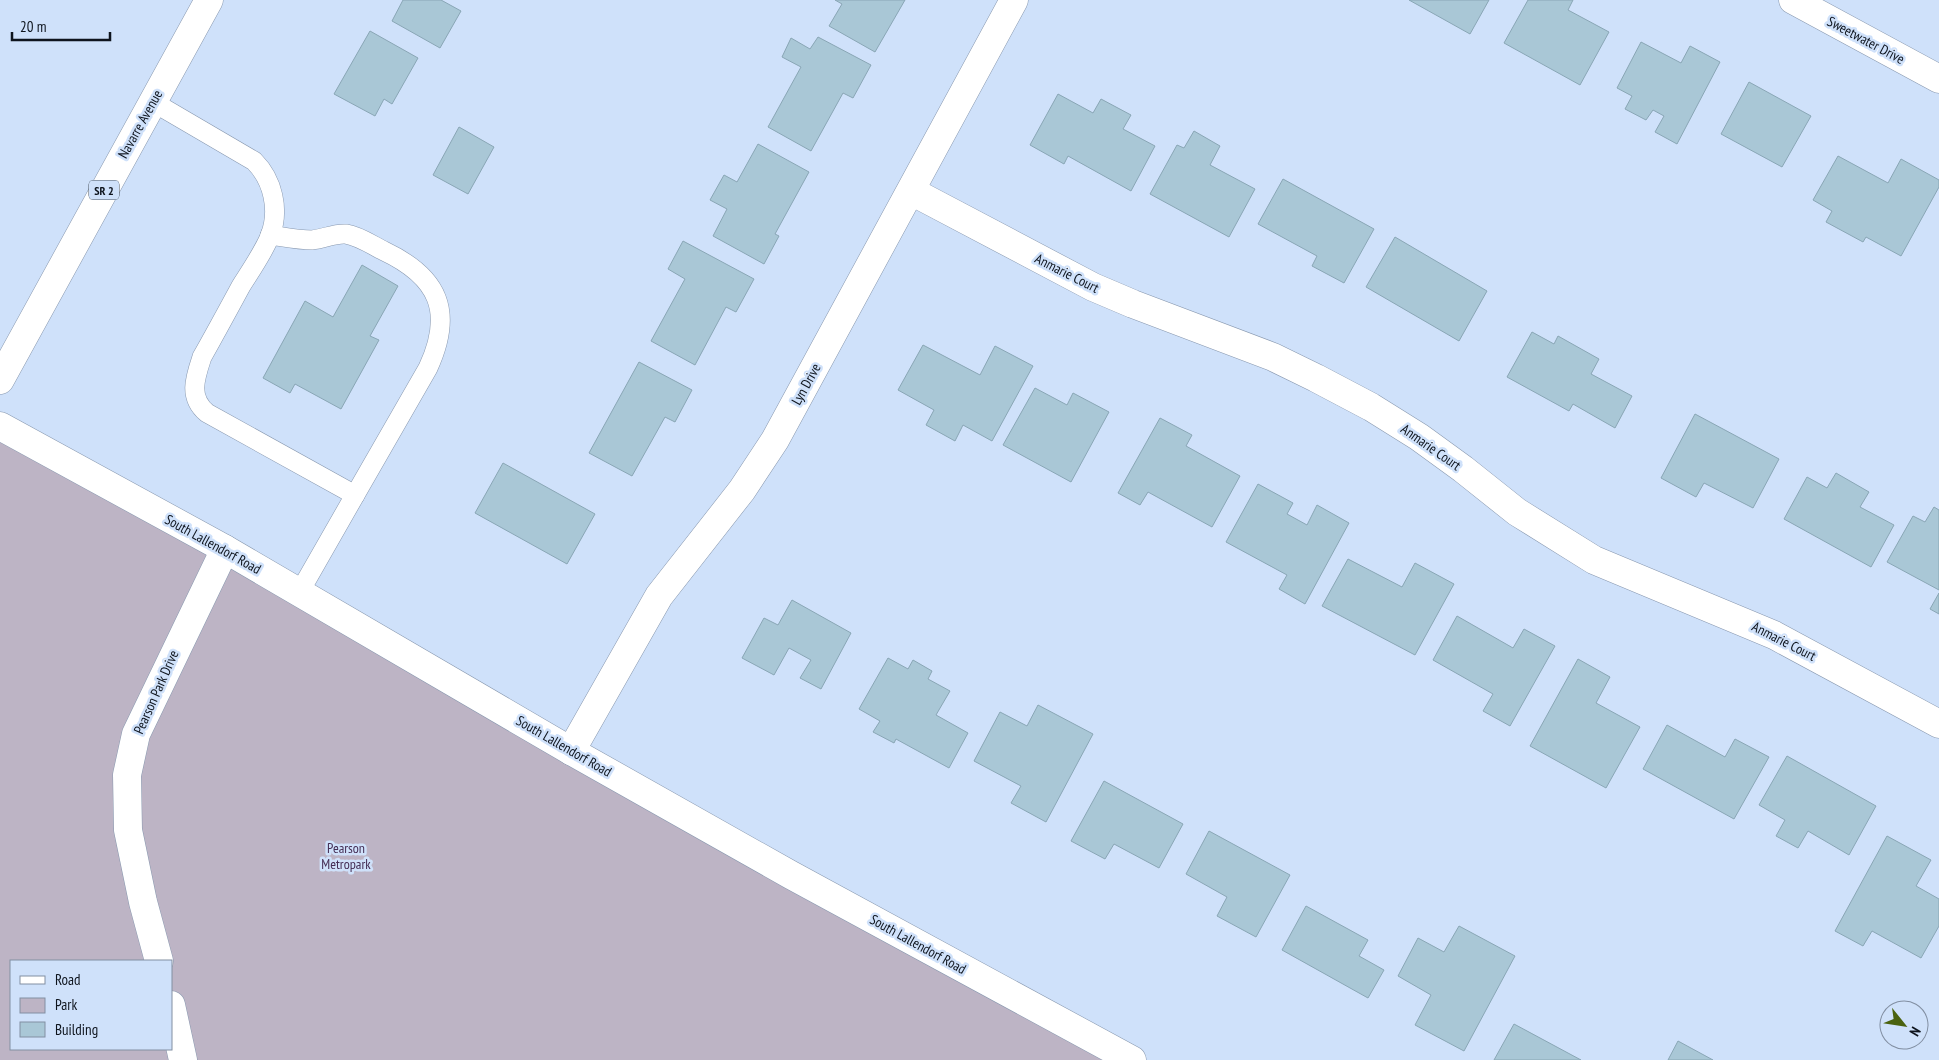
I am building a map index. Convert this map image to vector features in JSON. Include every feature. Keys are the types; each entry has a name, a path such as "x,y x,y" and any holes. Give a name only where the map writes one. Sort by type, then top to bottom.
{"main road":[{"name":"Navarre Avenue","path":"0,380 209,0"},
{"name":"Lyn Drive","path":"571,751 659,596 742,490 775,440 1014,0"},
{"name":"Sweetwater Drive","path":"1793,0 1939,79"},
{"name":"Anmarie Court","path":"911,191 1093,287 1273,357 1316,378 1394,421 1442,453 1517,512 1594,560 1774,635 1939,724"},
{"name":"South Lallendorf Road","path":"0,426 225,550 571,751 792,875 1132,1060"},
{"name":"Pearson Park Drive","path":"159,960 143,902 128,830 126,774 136,734 203,592 225,550"},
{"path":"172,1010 183,1060"}],"lane":[{"path":"153,102 242,153 262,169 269,180 273,195 274,212 270,235 202,357 194,379 195,398 200,408 355,495"},
{"path":"270,235 309,240 346,234 398,257 418,271 430,284 438,301 441,317 435,354 428,368 299,592"}],"green space":[{"name":"Pearson Metropark","path":"0,426 1132,1060 0,1060"}],"building":[{"path":"403,0 441,0 461,11 440,48 392,21"},
{"path":"835,0 905,0 875,52 829,26 842,4"},
{"path":"1409,0 1489,0 1470,34"},
{"path":"1528,0 1573,0 1568,10 1609,32 1580,85 1504,43"},
{"path":"370,31 418,58 392,104 384,99 375,116 334,94"},
{"path":"818,37 871,65 853,98 843,93 811,151 768,127 801,67 782,57 791,38 810,49"},
{"path":"1641,42 1681,63 1690,46 1720,62 1677,144 1655,132 1664,116 1653,110 1646,120 1625,109 1632,96 1617,88"},
{"path":"1749,82 1811,116 1782,167 1721,134"},
{"path":"1058,94 1093,113 1101,99 1131,115 1123,129 1155,146 1131,191 1068,156 1064,164 1030,145"},
{"path":"459,127 494,147 468,194 433,175"},
{"path":"1194,131 1220,146 1210,165 1255,189 1229,237 1150,194 1177,145 1184,148"},
{"path":"758,144 809,172 775,234 779,236 764,264 713,236 727,209 710,200 724,175 737,182"},
{"path":"1838,156 1888,183 1901,159 1939,180 1939,187 1901,256 1866,237 1863,242 1826,222 1832,211 1813,200"},
{"path":"1283,179 1374,229 1344,283 1312,266 1317,256 1258,224"},
{"path":"1395,237 1487,291 1459,341 1366,287"},
{"path":"683,241 754,279 736,312 726,307 695,365 651,341 685,279 668,269"},
{"path":"362,265 398,286 370,336 379,340 341,409 295,384 290,393 263,378 305,301 333,317"},
{"path":"1532,332 1554,344 1558,336 1599,359 1591,374 1632,396 1615,428 1573,404 1569,411 1507,377"},
{"path":"923,345 980,375 995,346 1033,366 992,441 963,425 955,441 926,425 934,410 898,390"},
{"path":"639,362 692,390 675,422 665,417 632,476 589,453"},
{"path":"1035,388 1067,405 1073,393 1109,412 1071,482 1003,445"},
{"path":"1695,414 1779,459 1753,508 1704,483 1696,497 1661,478"},
{"path":"1160,418 1192,435 1186,446 1240,476 1212,527 1148,492 1140,505 1118,493"},
{"path":"503,463 595,514 567,564 475,513"},
{"path":"1836,473 1869,492 1860,507 1894,525 1871,567 1784,519 1807,477 1827,488"},
{"path":"1258,484 1293,503 1287,514 1307,525 1317,505 1349,523 1305,604 1279,589 1287,575 1226,542"},
{"path":"1934,507 1939,510 1939,590 1887,562 1913,516 1925,522"},
{"path":"1348,559 1402,587 1415,563 1454,584 1415,655 1322,606"},
{"path":"1939,593 1939,614 1930,609"},
{"path":"792,600 851,633 821,689 800,678 811,660 789,648 774,675 742,658 764,618 778,625"},
{"path":"1457,616 1513,648 1524,629 1555,646 1510,726 1483,711 1493,694 1433,660"},
{"path":"888,658 908,669 913,660 932,671 928,679 950,691 936,715 968,733 949,768 896,739 894,743 873,732 880,721 859,709"},
{"path":"1578,659 1610,677 1596,703 1640,727 1606,788 1530,746"},
{"path":"1038,705 1093,734 1046,822 1011,803 1021,786 974,761 1000,712 1027,726"},
{"path":"1667,725 1725,757 1735,739 1769,757 1734,819 1643,769"},
{"path":"1787,756 1876,806 1849,855 1808,831 1798,848 1776,836 1785,820 1759,805"},
{"path":"1104,781 1183,824 1159,868 1114,844 1105,859 1071,841"},
{"path":"1209,831 1290,875 1256,937 1217,916 1227,897 1186,874"},
{"path":"1887,836 1931,860 1916,886 1939,899 1939,926 1921,958 1872,931 1863,946 1835,931"},
{"path":"1306,906 1368,940 1359,956 1384,970 1368,998 1282,950"},
{"path":"1459,926 1515,956 1464,1051 1415,1025 1431,995 1398,976 1418,938 1444,952"},
{"path":"1514,1024 1581,1060 1494,1060"},
{"path":"1678,1041 1713,1060 1668,1060"}]}
